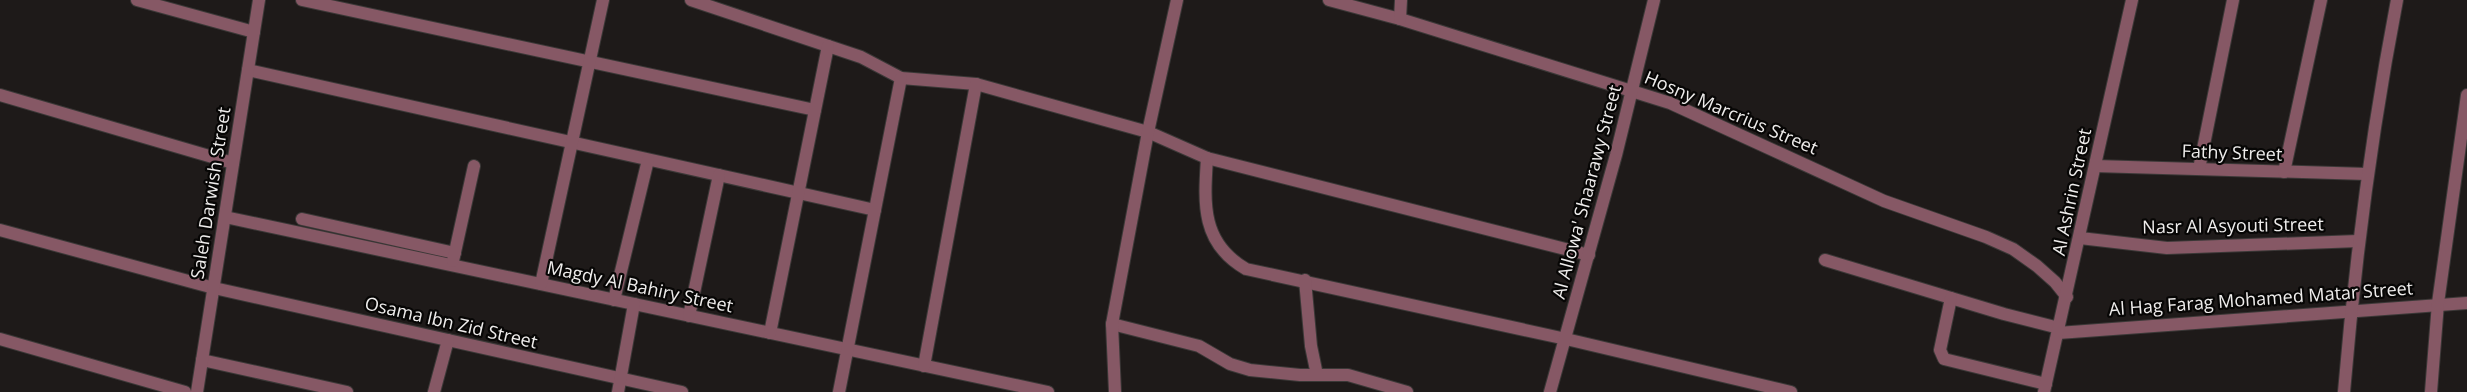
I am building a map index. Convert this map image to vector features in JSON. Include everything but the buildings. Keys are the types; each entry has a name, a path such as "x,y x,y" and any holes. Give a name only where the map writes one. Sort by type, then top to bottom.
{"street":[{"path":"137,0 254,32"},
{"name":"Saleh Darwish Street","path":"197,392 259,0"},
{"path":"302,0 815,110"},
{"path":"541,284 603,0"},
{"path":"691,0 872,62 901,78 976,84 1148,132 1207,158 1589,255"},
{"path":"1115,392 1112,324 1148,132 1177,0"},
{"name":"Hosny Marcrius Street","path":"1329,0 1400,19 1632,89 1708,119 1884,201 1986,237 2013,249 2055,282 2067,297"},
{"path":"1400,19 1401,0"},
{"name":"Al Allowa' Shaarawy Street","path":"1550,392 1589,255 1654,0"},
{"name":"Al Ashrin Street","path":"2045,388 2067,297 2132,0"},
{"path":"2199,169 2233,0"},
{"path":"2284,172 2321,0"},
{"path":"2344,392 2358,240 2367,174 2397,0"},
{"path":"770,333 828,46"},
{"path":"248,70 875,210"},
{"path":"839,392 901,78"},
{"path":"924,366 976,84"},
{"path":"0,95 233,163"},
{"path":"2431,392 2438,303 2467,95"},
{"path":"1207,158 1204,200 1212,235 1221,251 1246,269 1305,280 1566,338 1788,392"},
{"path":"614,300 648,160"},
{"path":"302,219 454,259 474,166"},
{"name":"Fathy Street","path":"2096,166 2367,174"},
{"path":"688,316 719,176"},
{"name":"Magdy Al Bahiry Street","path":"224,217 454,259 541,284 1048,392"},
{"name":"Osama Ibn Zid Street","path":"0,230 214,288 682,392"},
{"name":"Nasr Al Asyouti Street","path":"2080,238 2167,248 2358,240"},
{"path":"1826,260 2059,330"},
{"path":"1305,280 1311,346 1317,375"},
{"path":"1951,298 1940,350 1944,359 2045,388"},
{"name":"Al Hag Farag Mohamed Matar Street","path":"2059,330 2438,303 2467,303"},
{"path":"618,392 634,304"},
{"path":"1112,324 1199,346 1230,364 1250,370 1317,375 1348,375 1408,392"},
{"path":"0,339 185,392"},
{"path":"434,392 448,340"},
{"path":"202,360 347,392"}]}
